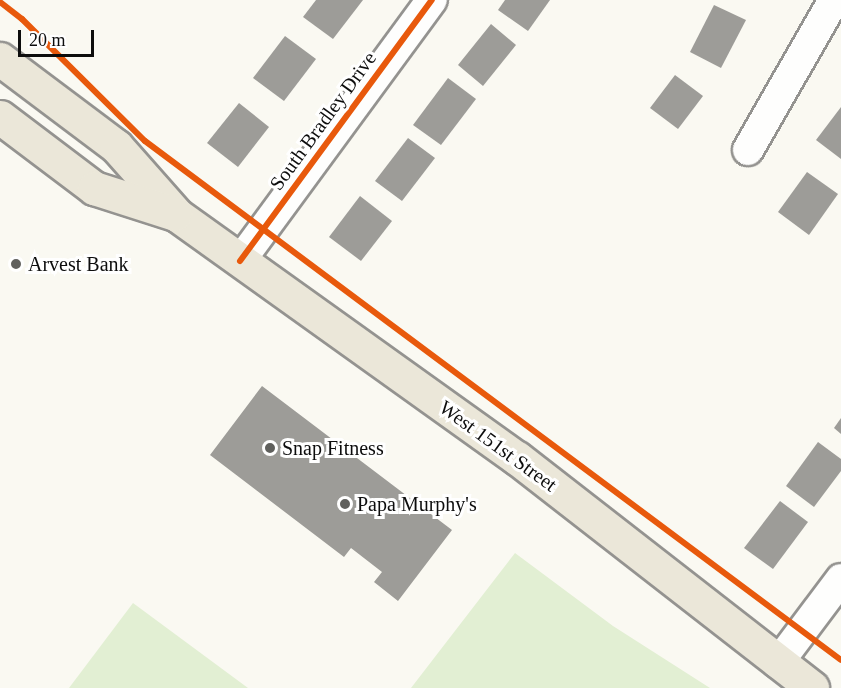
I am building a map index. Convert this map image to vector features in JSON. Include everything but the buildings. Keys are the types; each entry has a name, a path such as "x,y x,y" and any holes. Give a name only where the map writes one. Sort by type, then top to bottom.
{"main road":[{"name":"West 151st Street","path":"0,59 116,146 177,214 517,458 812,688"},
{"name":"West 151st Street","path":"0,117 94,188 177,214"}],"street":[{"name":"South Bradley Drive","path":"240,261 432,0"},
{"path":"748,150 834,0"},
{"path":"778,663 841,579"}],"green space":[{"path":"515,553 613,626 710,688 411,688"},
{"path":"133,603 248,688 69,688"}],"cycle path":[{"path":"240,261 432,0"},
{"path":"0,2 22,19 145,141 841,660"}],"place":[{"name":"Arvest Bank","path":"16,264"},
{"name":"Snap Fitness","path":"270,448"},
{"name":"Papa Murphy's","path":"345,504"}]}
